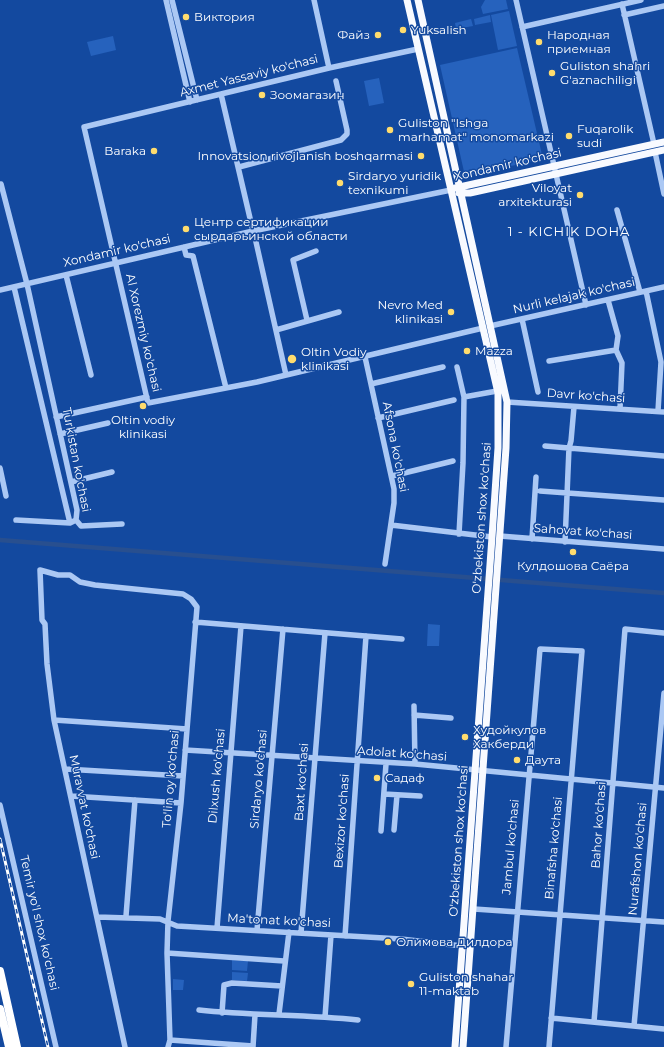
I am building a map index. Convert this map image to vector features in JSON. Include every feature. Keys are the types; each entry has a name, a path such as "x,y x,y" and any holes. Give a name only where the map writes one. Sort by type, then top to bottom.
{"highway":[{"path":"0,971 17,1047"},
{"path":"0,1009 9,1047"}],"main road":[{"name":"O'zbekiston shox ko'chasi","path":"407,0 451,190 507,402 506,448 496,537 476,771 455,1047"},
{"name":"O'zbekiston shox ko'chasi","path":"418,0 462,195 497,391 498,448 496,537"},
{"name":"Xondamir ko'chasi","path":"451,190 459,186 664,142"},
{"name":"Xondamir ko'chasi","path":"451,190 462,195 664,150"},
{"name":"O'zbekiston shox ko'chasi","path":"463,1047 484,772 492,588"}],"street":[{"path":"166,0 190,102"},
{"path":"172,0 197,100"},
{"path":"314,0 329,68"},
{"path":"516,0 586,305"},
{"path":"522,27 641,0"},
{"path":"622,4 654,144"},
{"path":"624,15 664,6"},
{"name":"Axmet Yassaviy ko'chasi","path":"84,127 329,68 418,49"},
{"path":"238,167 341,140 347,134 347,130 336,81"},
{"path":"220,94 253,231"},
{"name":"Al Xorezmiy ko'chasi","path":"84,127 147,400"},
{"path":"655,152 664,194"},
{"name":"Turkistan ko'chasi","path":"0,184 27,284 71,482 77,510 73,522"},
{"name":"Xondamir ko'chasi","path":"0,290 253,231 451,190"},
{"path":"616,210 643,292 661,362 661,412"},
{"path":"256,242 286,375"},
{"path":"184,247 186,255 193,256 226,388"},
{"path":"307,320 293,260 316,251"},
{"path":"66,275 91,375"},
{"name":"Turkistan ko'chasi","path":"14,287 73,522"},
{"name":"Nurli kelajak ko'chasi","path":"56,417 147,400 226,388 664,287"},
{"path":"608,300 618,336 616,350 622,363 620,410"},
{"path":"276,330 339,312"},
{"path":"522,319 538,392"},
{"path":"549,361 616,350"},
{"name":"Afsona ko'chasi","path":"365,357 392,476 394,503 385,564"},
{"path":"371,384 443,367"},
{"path":"457,367 464,397 463,463 459,534"},
{"path":"464,397 497,391"},
{"path":"378,418 454,400"},
{"name":"Davr ko'chasi","path":"507,402 661,412"},
{"path":"564,542 569,448 574,406"},
{"path":"60,434 108,422"},
{"path":"545,446 664,456"},
{"path":"392,476 453,461"},
{"path":"0,468 6,496"},
{"path":"71,482 112,472"},
{"path":"532,539 536,476"},
{"path":"540,491 664,500"},
{"path":"16,520 73,522 81,526 122,524"},
{"name":"Sahovat ko'chasi","path":"391,526 459,534 664,549"},
{"name":"Muravvat ko'chasi","path":"125,1047 54,720 47,664 46,624 42,620 40,570 70,575 80,582 94,585 183,594 191,600 196,607"},
{"name":"To'lin oy ko'chasi","path":"168,1047 170,1040 167,953 168,921 181,803 196,607"},
{"path":"195,622 402,639"},
{"name":"Dilxush ko'chasi","path":"217,928 241,626"},
{"name":"Sirdaryo ko'chasi","path":"257,930 283,629"},
{"name":"Bahor ko'chasi","path":"594,1022 625,630 664,632"},
{"name":"Baxt ko'chasi","path":"302,933 325,633"},
{"name":"Bexizor ko'chasi","path":"345,936 366,636"},
{"name":"Jambul ko'chasi","path":"506,1047 528,775 540,649 582,651"},
{"name":"Binafsha ko'chasi","path":"549,1047 582,651"},
{"name":"Nurafshon ko'chasi","path":"634,1026 664,693"},
{"path":"414,706 415,764"},
{"path":"414,715 451,718"},
{"path":"54,720 187,729"},
{"name":"Adolat ko'chasi","path":"185,750 386,764 415,764 484,772 664,788"},
{"path":"380,831 386,764"},
{"path":"65,769 183,776"},
{"path":"384,794 420,796"},
{"path":"394,830 397,795"},
{"path":"71,796 181,803"},
{"path":"126,916 135,800"},
{"name":"Temir yo'l shox ko'chasi","path":"0,805 56,1047"},
{"path":"474,909 664,922"},
{"name":"Ma'tonat ko'chasi","path":"96,917 126,916 160,919 177,926 289,932 462,946"},
{"path":"279,1014 284,961 289,932"},
{"path":"324,1017 331,935"},
{"path":"167,953 284,961"},
{"path":"222,1013 224,985 232,983 282,986"},
{"path":"199,1010 222,1013 255,1015 279,1014 358,1020"},
{"path":"170,1040 253,1046 255,1015"},
{"path":"551,1018 664,1029"}],"shaded area":[{"path":"485,0 506,0 508,9 483,14 481,7"},
{"path":"509,11 517,46 498,50 491,15"},
{"path":"490,15 491,22 475,25 474,19"},
{"path":"471,19 473,26 456,29 455,23"},
{"path":"113,36 116,50 91,56 87,42"},
{"path":"517,48 543,159 465,176 440,65"},
{"path":"379,78 384,103 369,106 364,81"},
{"path":"428,624 440,625 439,646 427,646"},
{"path":"232,960 248,961 247,971 232,970"},
{"path":"232,972 248,973 247,981 232,980"},
{"path":"173,979 184,980 183,990 173,990"}],"waterway":[{"path":"0,540 664,593"}],"railway":[{"path":"0,839 48,1047"}],"place":[{"name":"Виктория","path":"186,17"},
{"name":"Yuksalish","path":"403,30"},
{"name":"Файз","path":"378,35"},
{"name":"Народная приемная","path":"539,42"},
{"name":"Guliston shahri G'aznachiligi","path":"552,73"},
{"name":"Зоомагазин","path":"262,95"},
{"name":"Guliston \"Ishga marhamat\" monomarkazi","path":"390,130"},
{"name":"Fuqarolik sudi","path":"569,136"},
{"name":"Baraka","path":"154,151"},
{"name":"Innovatsion rivojlanish boshqarmasi","path":"421,156"},
{"name":"Sirdaryo yuridik texnikumi","path":"340,183"},
{"name":"Viloyat arxitekturasi","path":"580,195"},
{"name":"Центр сертификации сырдарьинской области","path":"186,229"},
{"name":"Nevro Med klinikasi","path":"451,312"},
{"name":"Mazza","path":"467,351"},
{"name":"Oltin Vodiy klinikasi","path":"292,359"},
{"name":"Oltin vodiy klinikasi","path":"143,406"},
{"name":"Кулдошова Саёра","path":"573,552"},
{"name":"Худойкулов Хакберди","path":"465,737"},
{"name":"Даута","path":"517,760"},
{"name":"Садаф","path":"377,778"},
{"name":"Олимова Дилдора","path":"388,942"},
{"name":"Guliston shahar 11-maktab","path":"411,984"}],"district":[{"name":"1 - KICHIK DOHA","path":"569,232"}]}
